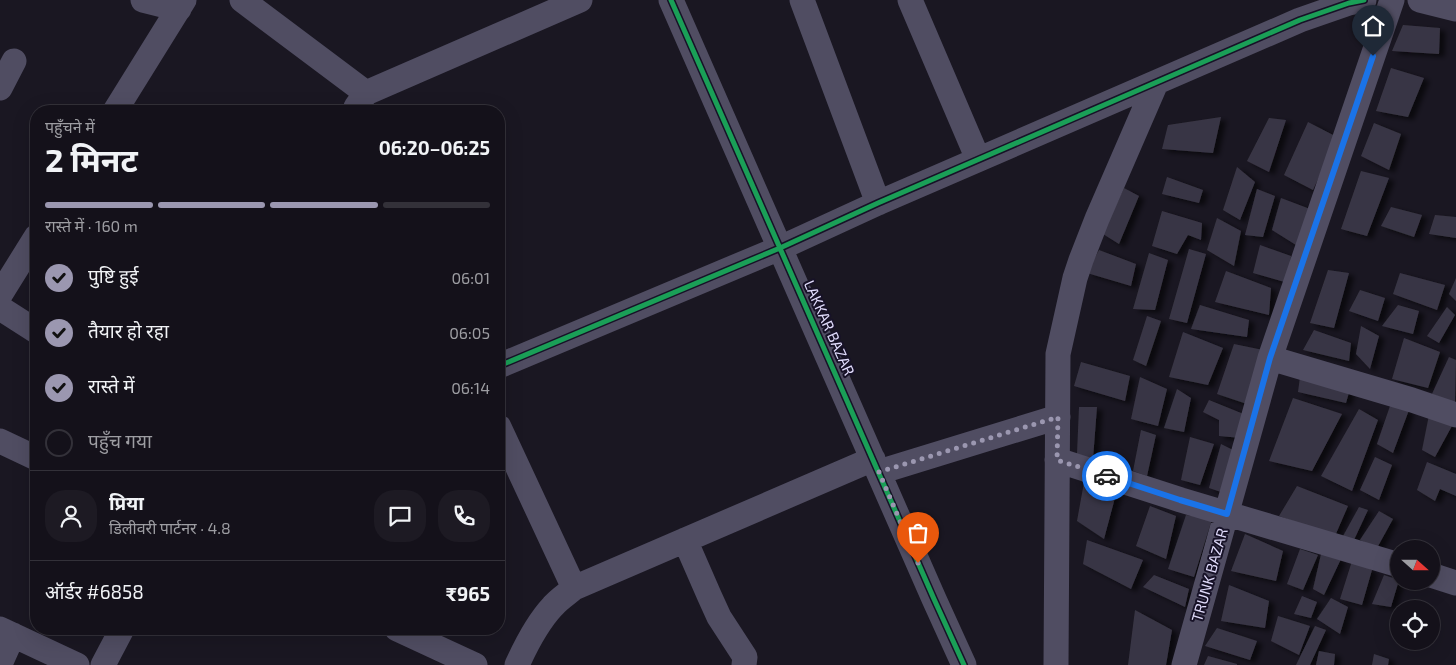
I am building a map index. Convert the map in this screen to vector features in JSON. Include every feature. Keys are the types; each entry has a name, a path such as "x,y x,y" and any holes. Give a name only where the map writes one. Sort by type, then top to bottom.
{"street":[{"path":"119,105 182,4 143,0"},
{"path":"242,0 357,105"},
{"path":"360,105 580,0"},
{"name":"LAKKAR BAZAR","path":"671,0 964,665"},
{"path":"802,0 878,203"},
{"path":"910,0 978,159"},
{"path":"505,363 780,248 978,159 1300,20 1349,3 1364,0"},
{"name":"TRUNK BAZAR","path":"1184,665 1270,358 1392,0"},
{"path":"1420,0 1456,9"},
{"path":"0,88 14,61"},
{"path":"1056,665 1058,354 1075,278 1097,219 1156,83"},
{"path":"0,295 30,247"},
{"path":"0,308 30,327"},
{"path":"1270,358 1456,415"},
{"path":"517,665 525,648 553,605 574,588 686,540 876,466 1058,417"},
{"path":"505,440 574,588"},
{"path":"2,447 30,456"},
{"path":"1057,460 1180,500 1390,562"},
{"path":"686,540 719,616 745,657 744,665"},
{"path":"1440,578 1456,582"},
{"path":"0,664 7,632 77,665"},
{"path":"103,665 119,635"},
{"path":"410,635 475,665"}],"building":[{"path":"1403,25 1440,28 1439,54 1392,51"},
{"path":"1391,68 1424,78 1408,117 1376,111"},
{"path":"1221,117 1213,153 1162,149 1168,125"},
{"path":"1269,118 1286,120 1269,172 1247,161"},
{"path":"1308,122 1337,137 1313,190 1284,175"},
{"path":"1374,123 1401,134 1389,170 1361,156"},
{"path":"1237,167 1255,182 1240,220 1223,210"},
{"path":"1361,171 1389,178 1367,236 1341,229"},
{"path":"1167,177 1203,190 1199,203 1162,194"},
{"path":"1124,188 1139,196 1119,244 1103,234"},
{"path":"1257,189 1275,196 1263,237 1245,235"},
{"path":"1281,198 1310,209 1296,245 1272,230"},
{"path":"1391,207 1422,215 1414,237 1381,226"},
{"path":"1162,211 1202,223 1201,240 1188,235 1177,254 1152,246"},
{"path":"1435,215 1456,217 1456,238 1429,234"},
{"path":"1217,218 1241,231 1234,266 1207,250"},
{"path":"1260,245 1291,256 1288,283 1253,273"},
{"path":"1189,249 1206,254 1187,323 1169,319"},
{"path":"1099,250 1136,264 1131,286 1087,273"},
{"path":"1149,253 1168,260 1155,310 1133,309"},
{"path":"1328,270 1349,273 1334,328 1310,323"},
{"path":"1226,271 1271,288 1269,315 1215,302"},
{"path":"1400,273 1445,285 1437,310 1393,294"},
{"path":"1456,278 1456,301 1449,294"},
{"path":"1360,290 1385,298 1378,321 1349,311"},
{"path":"1200,305 1249,320 1247,337 1191,329"},
{"path":"1398,305 1419,311 1413,334 1382,326"},
{"path":"1447,307 1455,315 1439,343 1427,336"},
{"path":"1147,316 1161,321 1146,366 1133,360"},
{"path":"1361,326 1379,336 1370,369 1356,354"},
{"path":"1314,330 1351,343 1349,361 1303,350"},
{"path":"1183,332 1223,348 1208,385 1169,377"},
{"path":"1404,338 1440,352 1428,388 1392,379"},
{"path":"1234,344 1263,350 1247,404 1217,394"},
{"path":"1449,357 1456,360 1455,403 1432,394"},
{"path":"1081,362 1130,376 1125,401 1074,386"},
{"path":"1140,377 1167,389 1158,426 1131,419"},
{"path":"1300,377 1350,389 1346,403 1298,392"},
{"path":"1177,389 1191,398 1184,432 1164,428"},
{"path":"1293,398 1342,414 1312,471 1269,461"},
{"path":"1209,400 1246,415 1241,438 1219,436 1219,420 1203,412"},
{"path":"1390,406 1409,410 1393,453 1377,444"},
{"path":"1079,407 1097,407 1093,459 1077,454"},
{"path":"1359,409 1378,420 1352,491 1321,476"},
{"path":"1429,415 1453,424 1435,457 1422,450"},
{"path":"1141,430 1156,435 1147,476 1133,471"},
{"path":"1190,437 1214,444 1200,485 1181,480"},
{"path":"1221,444 1233,450 1221,492 1209,488"},
{"path":"1375,457 1392,465 1379,500 1360,490"},
{"path":"1427,462 1456,474 1456,496 1440,489 1435,501 1417,490"},
{"path":"1085,477 1116,494 1104,539 1077,521"},
{"path":"1297,486 1348,506 1335,536 1279,516"},
{"path":"1150,506 1176,516 1166,559 1136,546"},
{"path":"1359,507 1368,510 1353,542 1342,538"},
{"path":"1379,511 1393,519 1377,548 1360,540"},
{"path":"1186,515 1212,519 1194,577 1168,569"},
{"path":"1245,534 1283,551 1276,581 1231,571"},
{"path":"1087,540 1143,560 1131,589 1083,564"},
{"path":"1300,549 1318,555 1303,590 1287,584"},
{"path":"1322,550 1341,559 1324,595 1313,589"},
{"path":"1352,561 1372,570 1362,605 1340,599"},
{"path":"1154,575 1189,589 1185,607 1143,587"},
{"path":"1384,575 1390,577 1390,590 1396,590 1393,600 1390,600 1390,607 1372,604"},
{"path":"1229,585 1269,601 1265,628 1221,621"},
{"path":"1302,596 1317,602 1311,618 1294,614"},
{"path":"1331,598 1348,607 1340,634 1317,619"},
{"path":"1135,610 1172,630 1166,665 1128,665"},
{"path":"1278,616 1310,626 1299,655 1271,641"},
{"path":"1315,626 1326,630 1310,665 1296,665"},
{"path":"1217,628 1257,641 1250,660 1205,646"},
{"path":"1319,651 1335,654 1334,665 1316,665"},
{"path":"1374,654 1389,659 1388,665 1372,665"},
{"path":"1208,656 1237,664 1237,665 1204,665"}],"cycle path":[{"path":"671,0 964,665"},
{"path":"505,363 780,248 878,203 1300,20 1349,3 1364,0"}],"way so far":[{"path":"918,563 879,472 1058,417 1057,460 1107,476"}],"route":[{"path":"1107,476 1227,514 1270,358 1373,56"}]}
